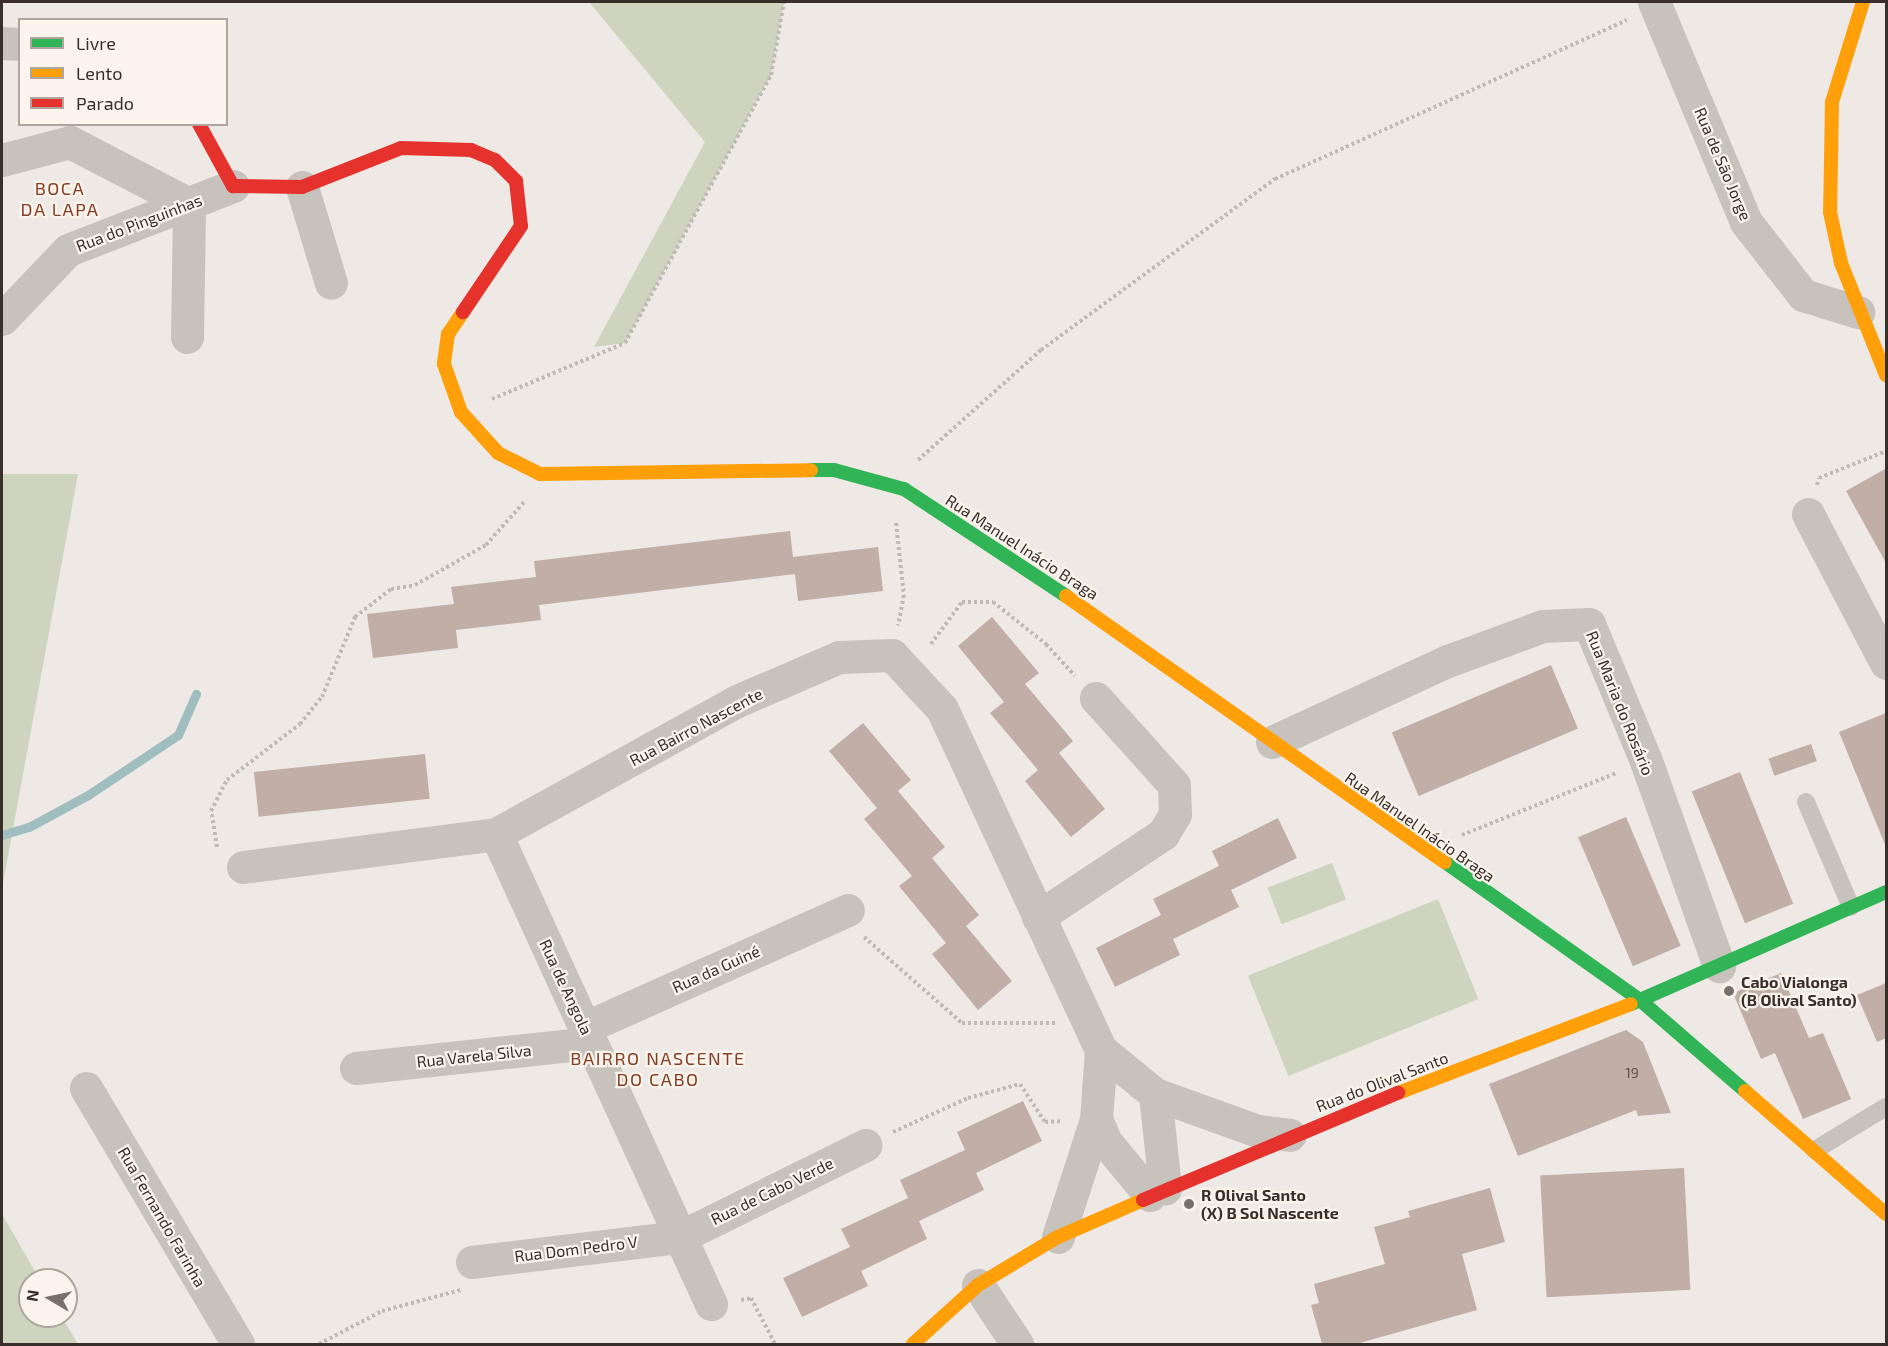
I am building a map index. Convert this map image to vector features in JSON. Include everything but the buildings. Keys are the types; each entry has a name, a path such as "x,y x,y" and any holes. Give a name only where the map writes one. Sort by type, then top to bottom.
{"street":[{"path":"1863,2 1839,68 1828,140 1830,212 1858,312 1887,375"},
{"name":"Rua de São Jorge","path":"1655,4 1746,222 1803,295 1858,312"},
{"path":"2,44 18,44"},
{"path":"200,126 233,186 302,187 331,283"},
{"path":"2,160 70,142 189,204 187,337"},
{"name":"Rua Manuel Inácio Braga","path":"302,187 401,148 471,150 495,160 516,182 524,213 519,233 448,334 446,380 461,412 498,453 540,474 834,470 893,483 1110,625 1434,858 1640,1000 1887,1214"},
{"name":"Rua do Pinguinhas","path":"2,320 68,250 233,186"},
{"path":"1808,514 1887,663"},
{"name":"Rua Maria do Rosário","path":"1272,742 1445,662 1543,626 1589,624 1646,761 1719,966"},
{"path":"892,655 942,709 1101,1050 1155,1094 1258,1131 1290,1135"},
{"name":"Rua Bairro Nascente","path":"243,867 496,834 736,701 839,657 892,655"},
{"path":"1038,917 1163,834 1175,814 1174,785 1096,698"},
{"name":"Rua de Angola","path":"496,834 711,1304"},
{"name":"Rua do Olival Santo","path":"914,1344 978,1285 1058,1237 1158,1191 1290,1135 1640,1000 1887,892"},
{"name":"Rua da Guiné","path":"588,1035 848,910"},
{"name":"Rua Varela Silva","path":"356,1068 588,1035"},
{"path":"1058,1237 1096,1119 1101,1050"},
{"name":"Rua Fernando Farinha","path":"86,1088 238,1344"},
{"path":"1155,1094 1158,1191"},
{"path":"1096,1119 1106,1142 1158,1191"},
{"name":"Rua de Cabo Verde","path":"680,1237 865,1145"},
{"name":"Rua Dom Pedro V","path":"472,1262 680,1237"},
{"path":"978,1285 1017,1344"}],"lane":[{"path":"1806,802 1851,907"},
{"path":"1815,1150 1887,1107"}],"path":[{"path":"461,412 625,343 771,75 784,2"},
{"path":"892,655 904,595 893,483 1041,350 1275,179 1655,4"},
{"path":"1808,514 1819,478 1887,451"},
{"path":"243,867 217,849 211,811 227,780 300,724 322,697 355,617 391,589 415,585 486,544 521,507 540,474"},
{"path":"931,644 962,602 993,602 1046,644 1096,698"},
{"path":"1434,858 1456,837 1646,761"},
{"path":"848,910 855,928 962,1023 1046,1025 1084,1015"},
{"path":"865,1145 968,1098 1020,1084 1046,1122 1096,1119"},
{"path":"319,1344 382,1311 459,1294 472,1262"},
{"path":"711,1304 751,1298 775,1344"}],"green space":[{"path":"589,2 784,2 771,75 625,343 594,347 705,142"},
{"path":"2,474 78,474 2,889"},
{"path":"1332,863 1346,899 1282,924 1268,888"},
{"path":"1438,899 1478,999 1288,1076 1248,976"},
{"path":"2,1214 33,1268 18,1268 18,1328 68,1328 78,1344 2,1344"}],"waterway":[{"path":"2,835 29,827 88,795 178,735 196,694"}],"traffic: fast":[{"path":"811,470 834,470 904,489 1066,596"},
{"path":"1445,862 1640,1000 1745,1091"},
{"path":"1631,1004 1886,892"}],"traffic: slow":[{"path":"1863,2 1832,102 1830,212 1841,263 1886,375"},
{"path":"463,312 448,334 444,364 461,412 498,453 540,474 811,470"},
{"path":"1066,596 1445,862"},
{"path":"1398,1093 1631,1004"},
{"path":"1745,1091 1886,1214"},
{"path":"913,1344 978,1285 1058,1237 1143,1200"}],"traffic: jam":[{"path":"200,126 233,186 302,187 401,148 471,150 495,160 516,181 521,226 463,312"},
{"path":"1143,1200 1398,1093"}],"place":[{"name":"Cabo Vialonga (B Olival Santo)","path":"1729,991"},
{"name":"R Olival Santo (X) B Sol Nascente","path":"1189,1204"}],"district":[{"name":"BOCA DA LAPA","path":"60,199"},
{"name":"BAIRRO NASCENTE DO CABO","path":"658,1069"}]}
